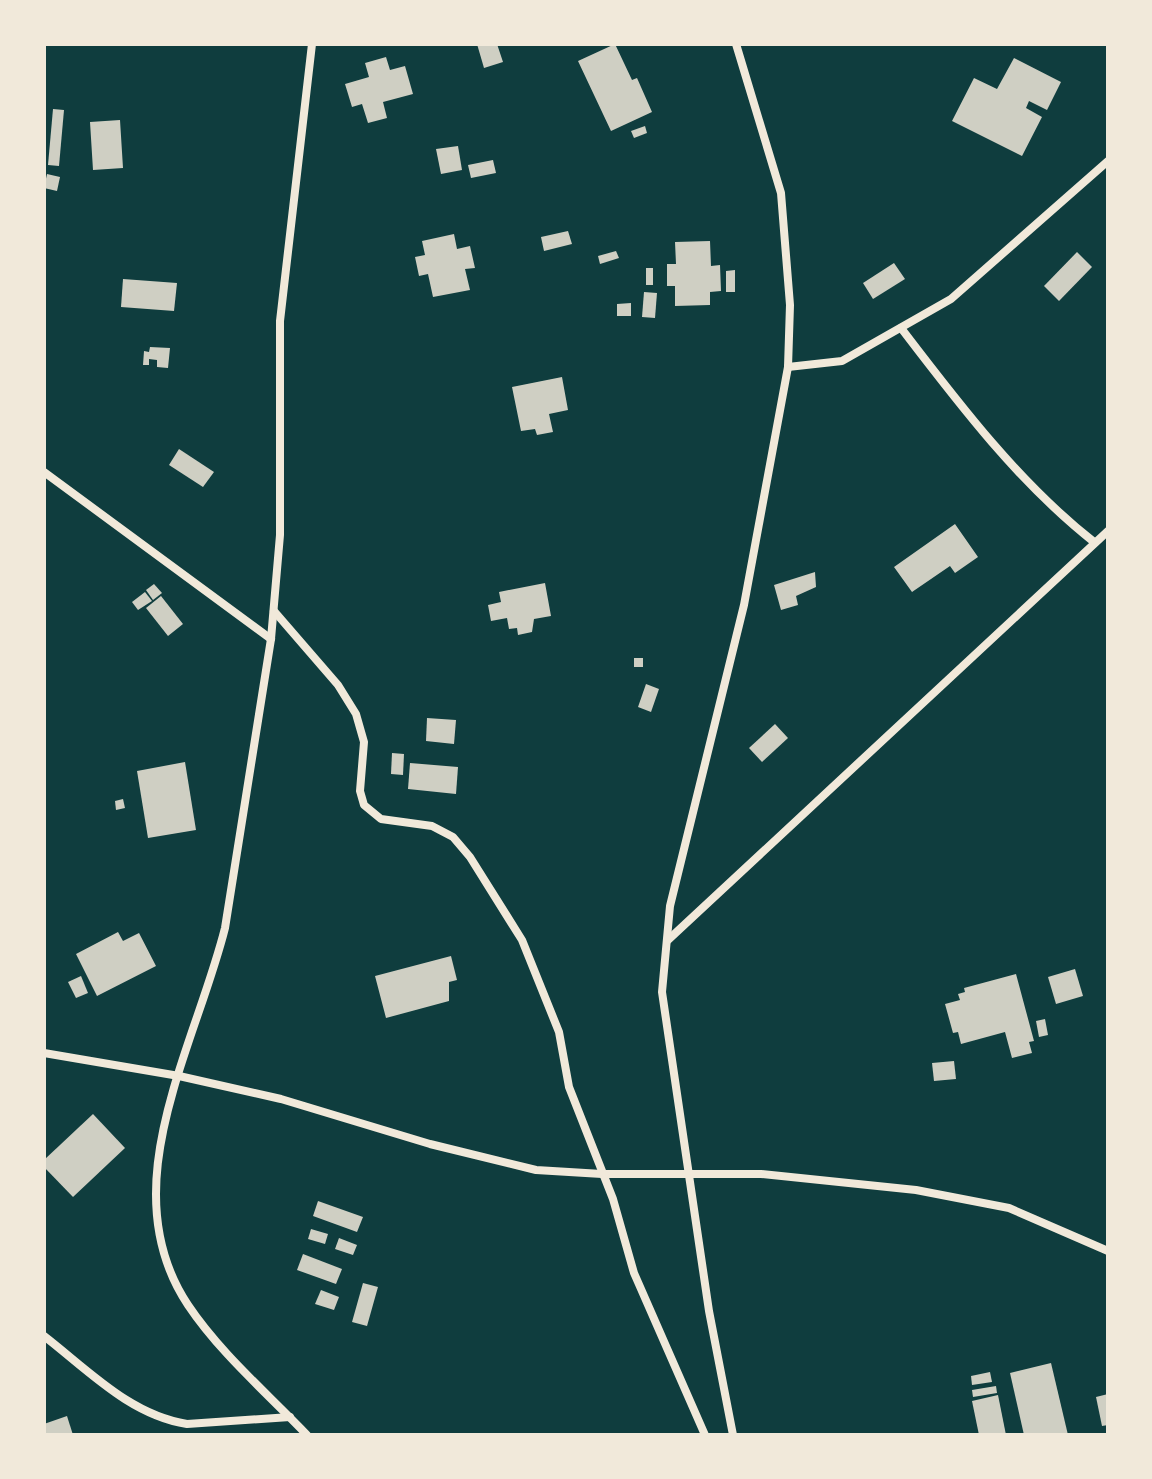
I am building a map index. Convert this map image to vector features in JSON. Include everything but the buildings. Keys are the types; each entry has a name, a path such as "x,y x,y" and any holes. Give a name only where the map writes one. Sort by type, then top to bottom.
{"street":[{"path":"307,1435 190,1308 160,1249 155,1182 159,1150 179,1076 210,985 225,928 271,639 280,535 280,321 312,44"},
{"path":"733,1435 709,1311 662,992 679,865 744,605 788,367 790,305 781,193 736,44"},
{"path":"788,367 842,361 951,299 1108,161"},
{"path":"901,328 956,400 1056,512 1094,542"},
{"path":"44,472 271,639"},
{"path":"667,941 1108,531"},
{"path":"274,611 338,685 356,714 364,742 360,791 364,805 381,819 432,826 453,837 470,857 522,940 554,1017 569,1087 613,1199 634,1273 705,1435"},
{"path":"44,1053 179,1076 281,1099 491,1161 536,1170 602,1174 761,1174 916,1190 1009,1208 1108,1251"},
{"path":"44,1336 137,1407 171,1422 187,1424 290,1417"}]}
